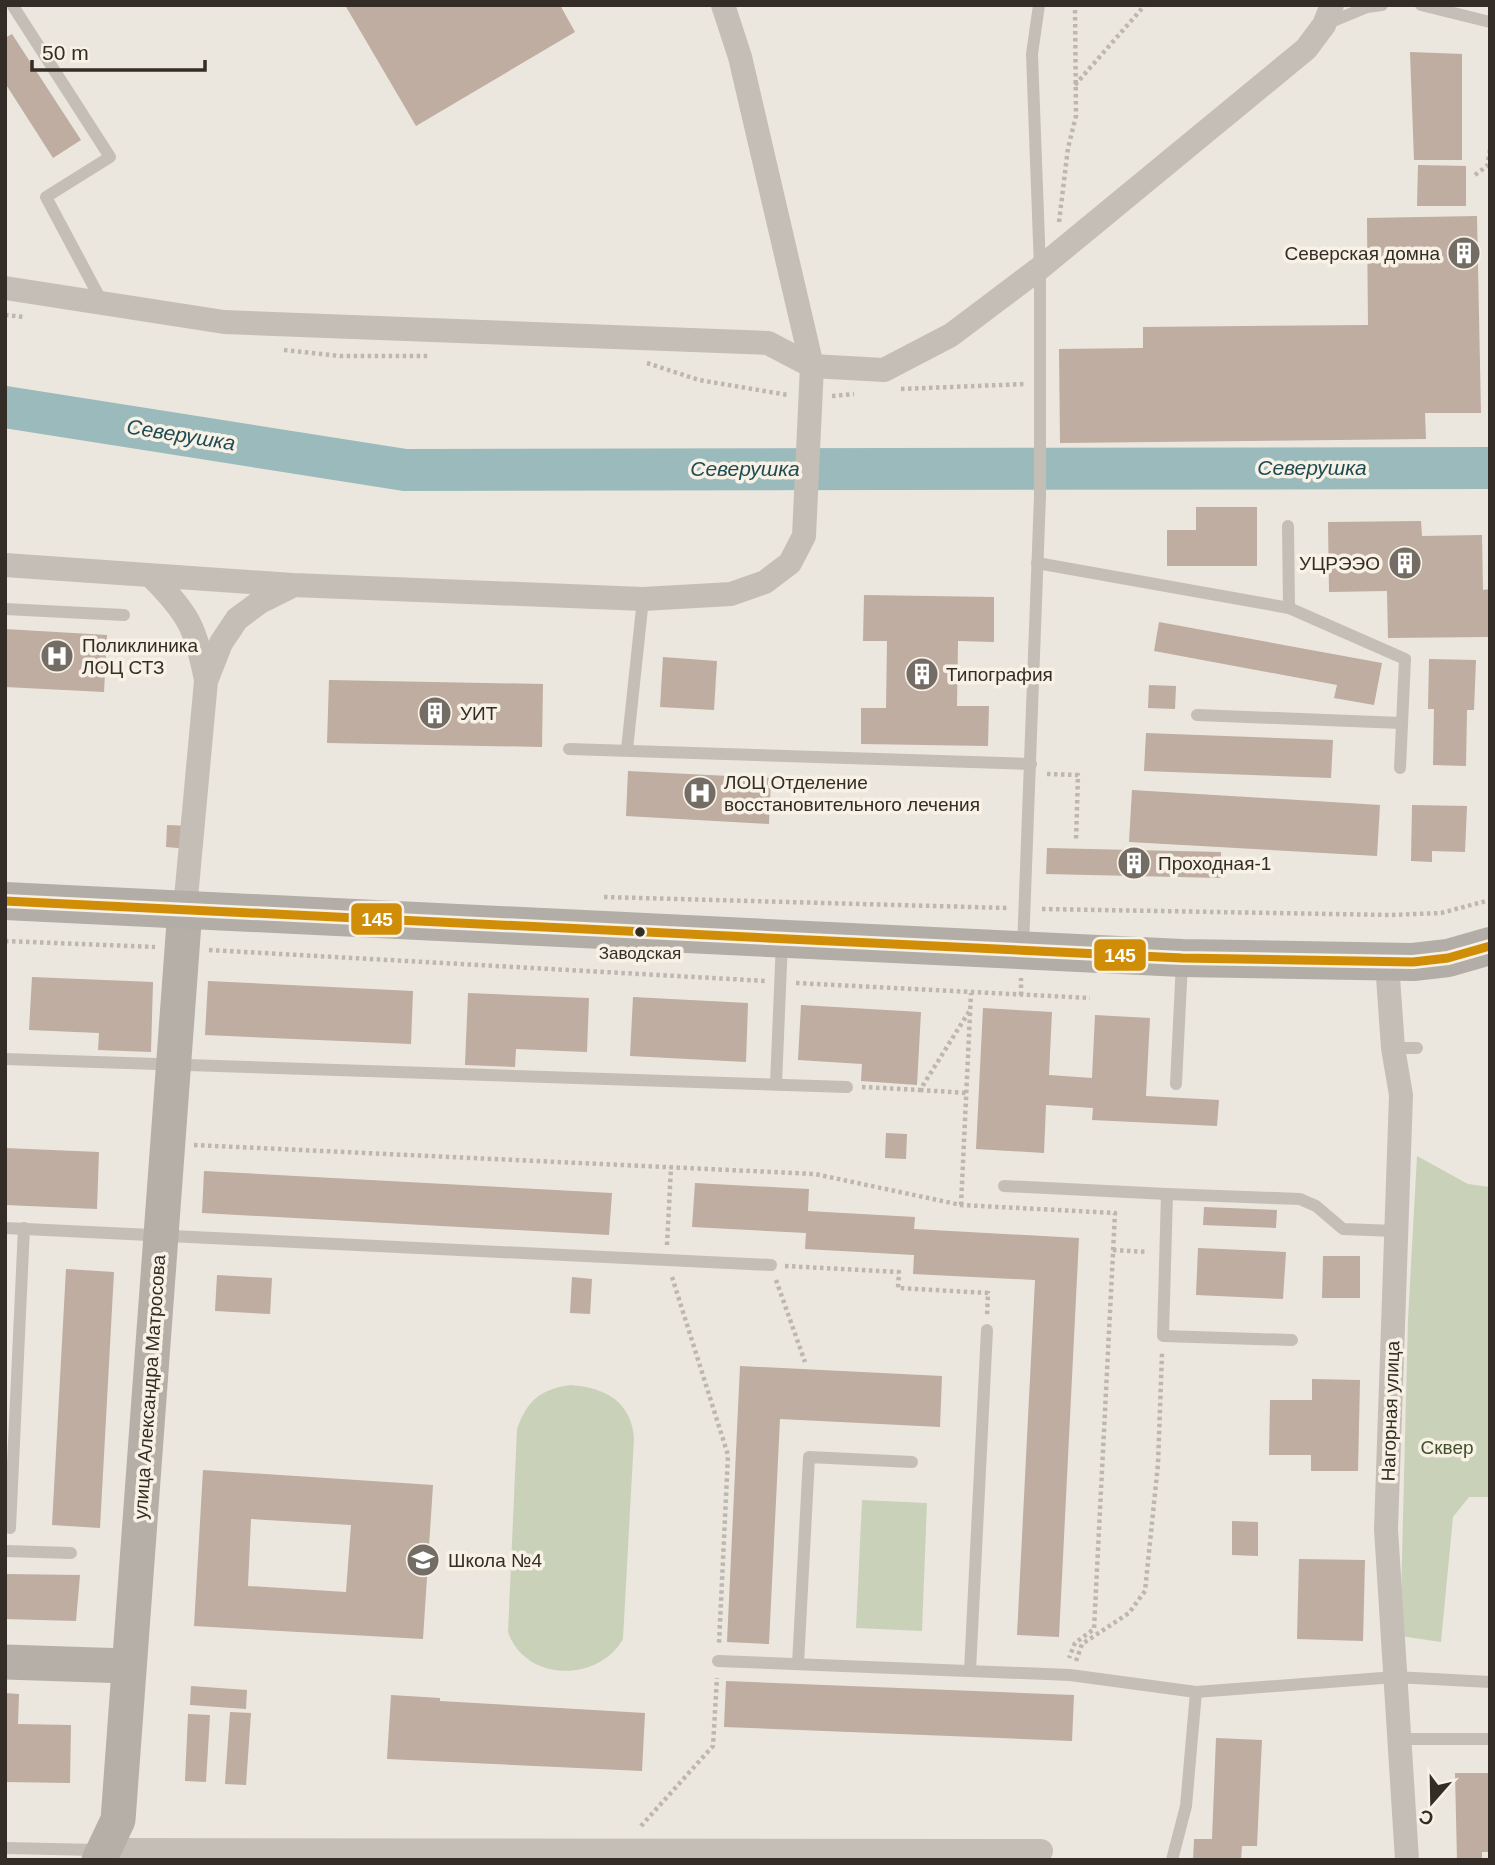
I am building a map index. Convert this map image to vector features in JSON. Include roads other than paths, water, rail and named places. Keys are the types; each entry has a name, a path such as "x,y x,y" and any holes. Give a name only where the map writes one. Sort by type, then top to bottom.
{"main road":[{"path":"5,901 1182,958 1387,963 1448,958 1490,946"}],"street":[{"path":"5,565 293,586 643,599 731,594 765,582 790,563 804,536 812,366 740,57 723,5"},
{"path":"5,288 224,321 768,343 812,366 884,370 951,335 1040,268 1306,49 1328,15"},
{"path":"152,577 179,604 197,636 206,681 186,909"},
{"path":"206,681 221,643 237,619 260,602 293,586"},
{"name":"улица Александра Матросова","path":"101,1855 118,1820 186,909"},
{"name":"Нагорная улица","path":"1387,963 1405,1048 1395,1231 1387,1530 1407,1860"},
{"path":"5,1662 128,1666"},
{"path":"101,1855 1041,1851"}],"lane":[{"path":"1023,950 1040,496 1040,268 1032,54 1039,5"},
{"path":"1328,15 1382,5"},
{"path":"1421,5 1487,20"},
{"path":"1464,5 1487,20"},
{"path":"13,6 110,157 46,197 102,302"},
{"path":"1288,526 1289,608"},
{"path":"1037,563 1289,608 1405,659 1400,768"},
{"path":"627,749 643,599"},
{"path":"5,609 124,615"},
{"path":"1197,715 1401,723"},
{"path":"569,748 1031,764"},
{"path":"776,1084 782,939"},
{"path":"1176,1084 1182,958"},
{"path":"5,1059 174,1067 847,1087"},
{"path":"1004,1186 1300,1199 1316,1206 1343,1229 1395,1231"},
{"path":"1167,1194 1163,1336 1292,1340"},
{"path":"5,1228 771,1265"},
{"path":"10,1528 24,1228"},
{"path":"970,1671 986,1331"},
{"path":"798,1664 809,1457 912,1462"},
{"path":"5,1550 71,1553"},
{"path":"718,1661 1066,1675 1196,1692 1395,1677 1490,1682"},
{"path":"1172,1860 1186,1806 1196,1692"},
{"path":"1400,1740 1490,1739"},
{"path":"5,1848 101,1855"}],"waterway":[{"name":"Северушка","path":"5,407 405,470 1490,468"}],"place":[{"name":"Северская домна","path":"1464,253"},
{"name":"УЦРЭЭО","path":"1405,563"},
{"name":"Поликлиника ЛОЦ СТЗ","path":"57,656"},
{"name":"Типография","path":"922,674"},
{"name":"УИТ","path":"435,713"},
{"name":"ЛОЦ Отделение восстановительного лечения","path":"700,793"},
{"name":"Проходная-1","path":"1134,863"},
{"name":"Заводская","path":"640,932"},
{"name":"Школа №4","path":"423,1560"}],"park label":[{"name":"Сквер","path":"1447,1447"}]}
